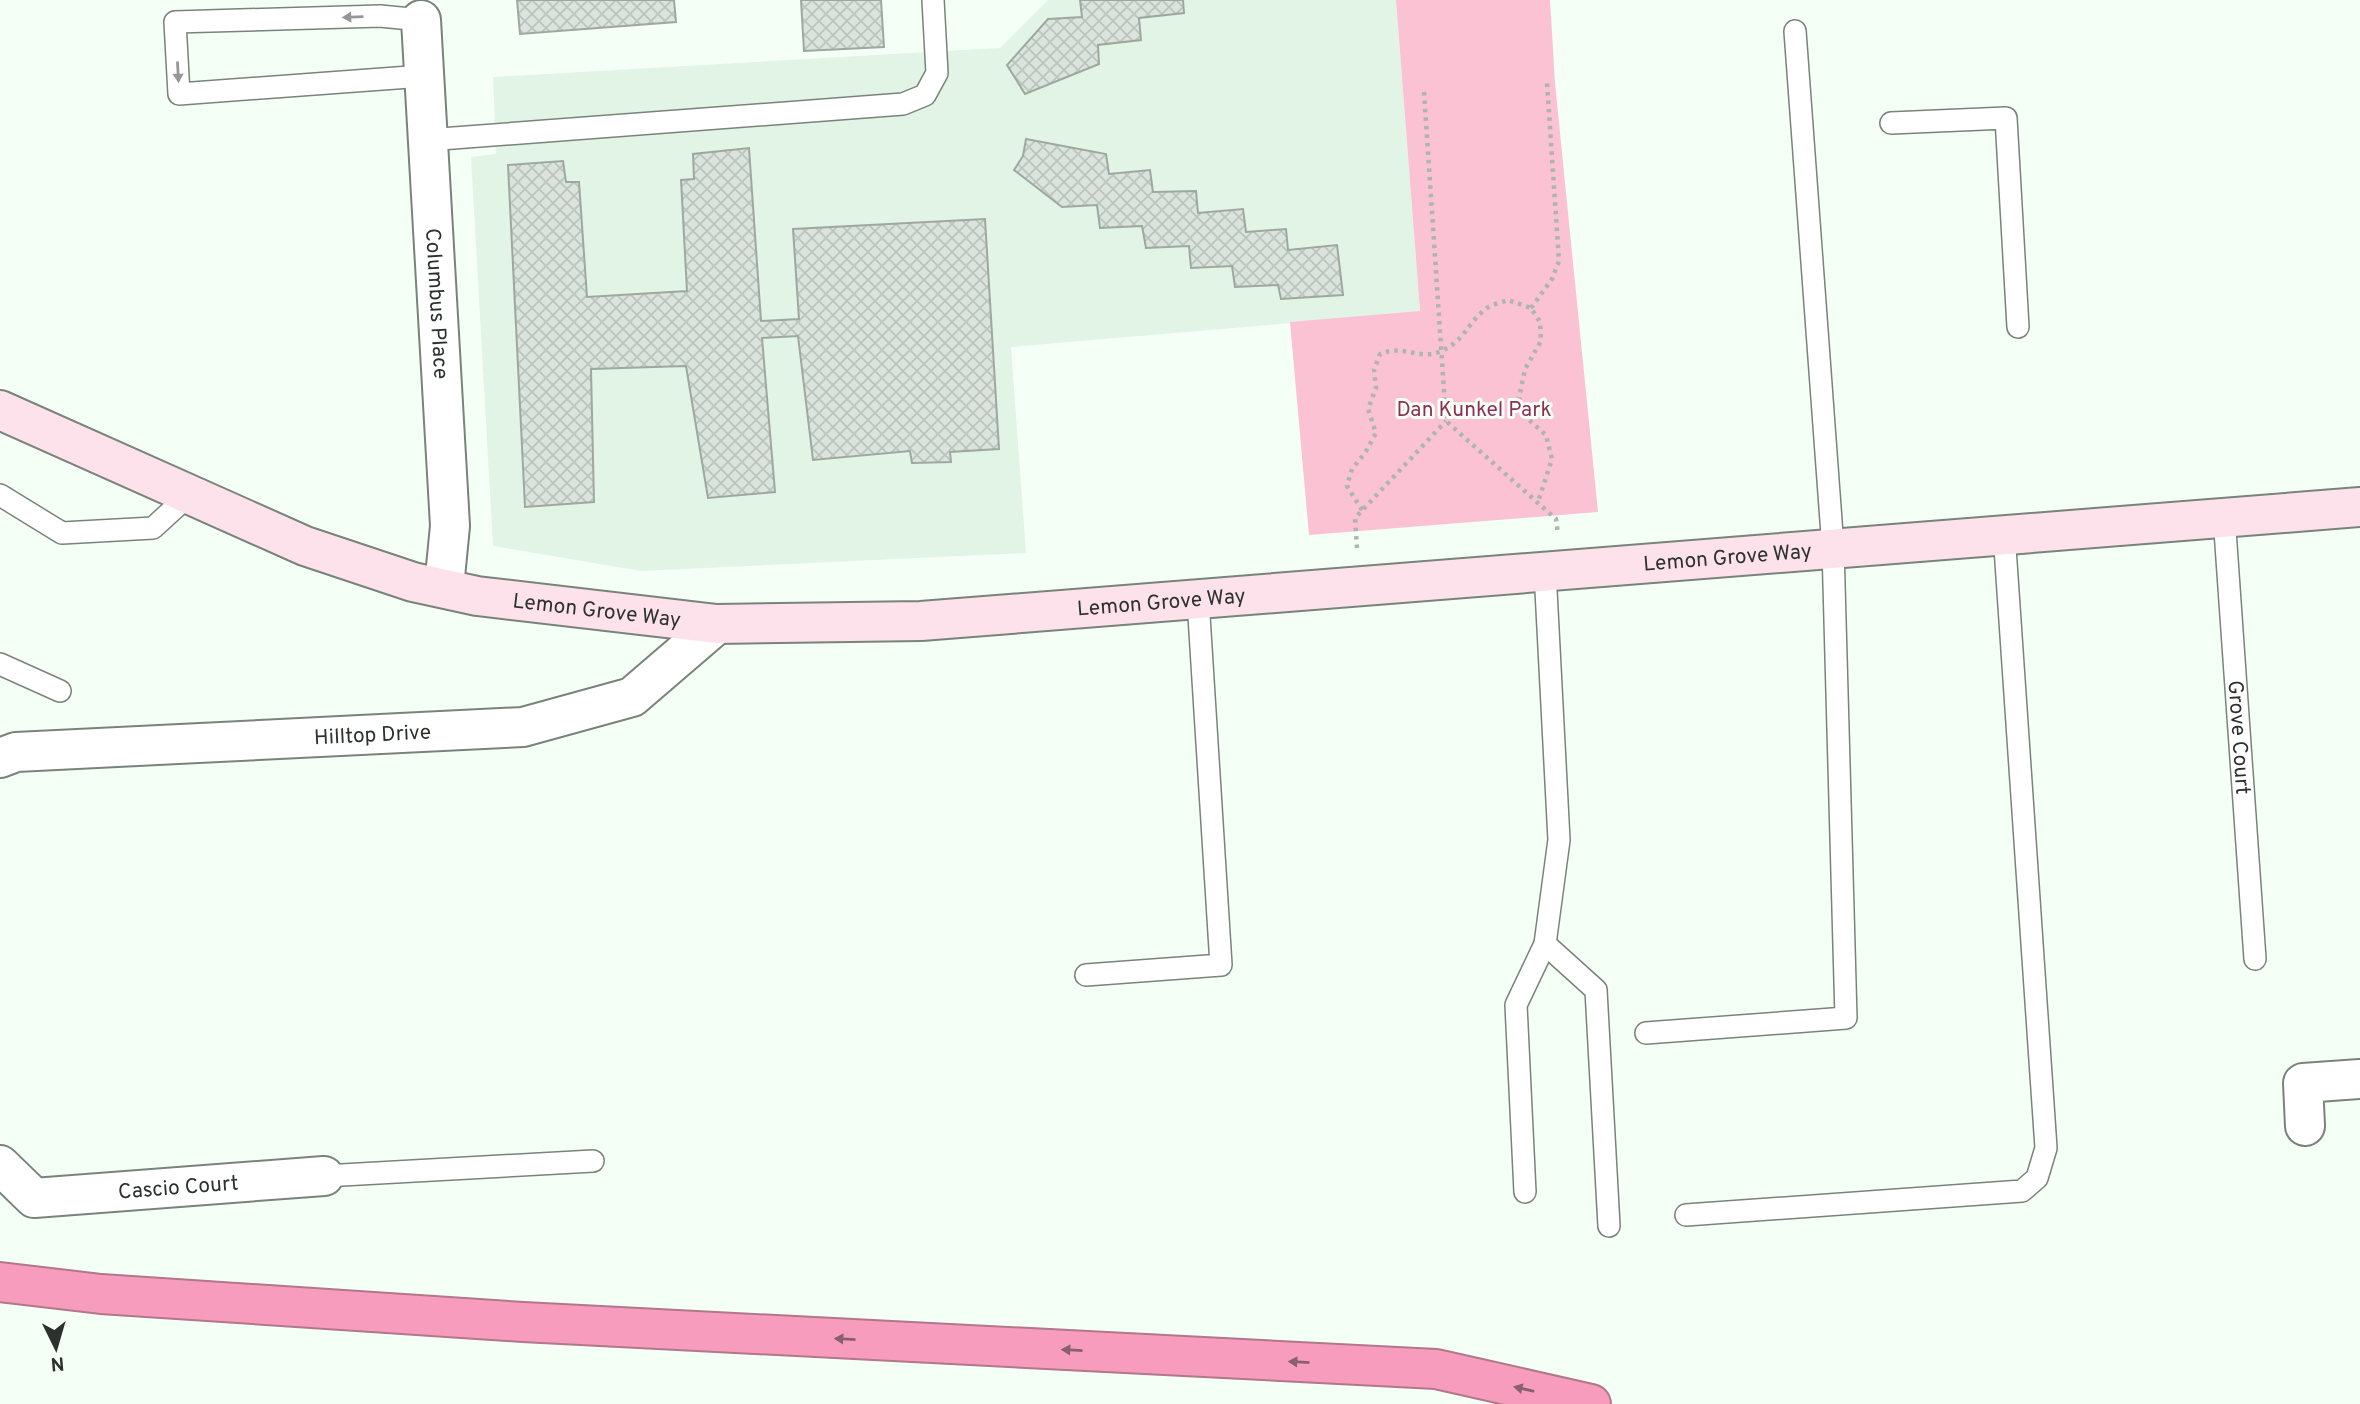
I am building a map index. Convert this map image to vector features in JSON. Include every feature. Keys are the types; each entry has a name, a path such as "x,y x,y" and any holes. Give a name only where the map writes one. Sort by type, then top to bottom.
{"highway":[{"path":"0,1282 101,1294 523,1322 1436,1369 1591,1404"}],"main road":[{"name":"Lemon Grove Way","path":"0,410 304,547 413,582 477,596 717,625 921,621 2360,506"}],"street":[{"name":"Columbus Place","path":"421,20 450,526 444,587"},
{"name":"Hilltop Drive","path":"0,758 16,752 523,727 632,697 717,625"},
{"path":"2305,1126 2303,1083 2360,1079"},
{"name":"Cascio Court","path":"0,1165 34,1198 324,1176"}],"lane":[{"path":"427,140 903,104 925,95 937,73 933,0"},
{"path":"421,20 380,16 175,22 179,94 423,76"},
{"path":"1646,1033 1846,1018 1833,548 1795,31"},
{"path":"1891,123 2006,118 2018,327"},
{"path":"0,495 62,533 153,528 189,495"},
{"name":"Grove Court","path":"2224,516 2255,958"},
{"path":"1686,1215 2022,1191 2037,1178 2046,1148 2004,533"},
{"path":"1525,1192 1516,1005 1545,944 1559,840 1554,570"},
{"path":"1087,975 1221,965 1198,600"},
{"path":"0,664 60,691"},
{"path":"1545,944 1595,990 1609,1226"},
{"path":"324,1176 593,1161"}],"path":[{"path":"1531,308 1552,279 1559,261 1547,83"},
{"path":"1424,92 1446,421 1556,519 1554,570"},
{"path":"1362,510 1347,486 1352,468 1365,453 1376,433 1367,409 1376,388 1374,370 1380,354 1393,349 1428,355 1441,351 1461,339 1484,309 1508,300 1531,308 1540,322 1541,341 1525,369 1520,398 1529,420 1546,435 1552,459 1538,502"},
{"path":"1360,586 1355,518 1446,421"}],"shaded area":[{"path":"1048,0 1396,0 1420,312 1011,347 1026,553 641,571 493,546 471,157 496,154 493,77 1000,48"}],"green space":[{"name":"Dan Kunkel Park","path":"1396,0 1550,0 1555,83 1598,512 1309,535 1290,322 1420,311"}],"building":[{"path":"517,0 674,0 676,22 520,34"},
{"path":"801,0 881,0 884,47 804,51"},
{"path":"1080,0 1183,0 1184,13 1139,18 1141,40 1098,45 1099,64 1025,94 1007,65 1048,19 1082,17"},
{"path":"1026,139 1106,154 1109,174 1150,170 1153,192 1196,191 1198,213 1243,209 1246,232 1286,229 1288,250 1337,245 1343,295 1281,299 1278,285 1235,287 1232,266 1191,268 1189,246 1146,248 1142,226 1100,228 1097,205 1062,207 1014,170 1023,156"},
{"path":"749,148 761,321 799,319 793,229 985,219 999,449 950,452 951,462 912,463 910,451 813,460 798,336 762,338 775,492 708,498 686,366 591,369 594,502 525,507 508,165 563,161 566,182 579,182 587,297 687,291 681,180 694,179 693,154"}]}
